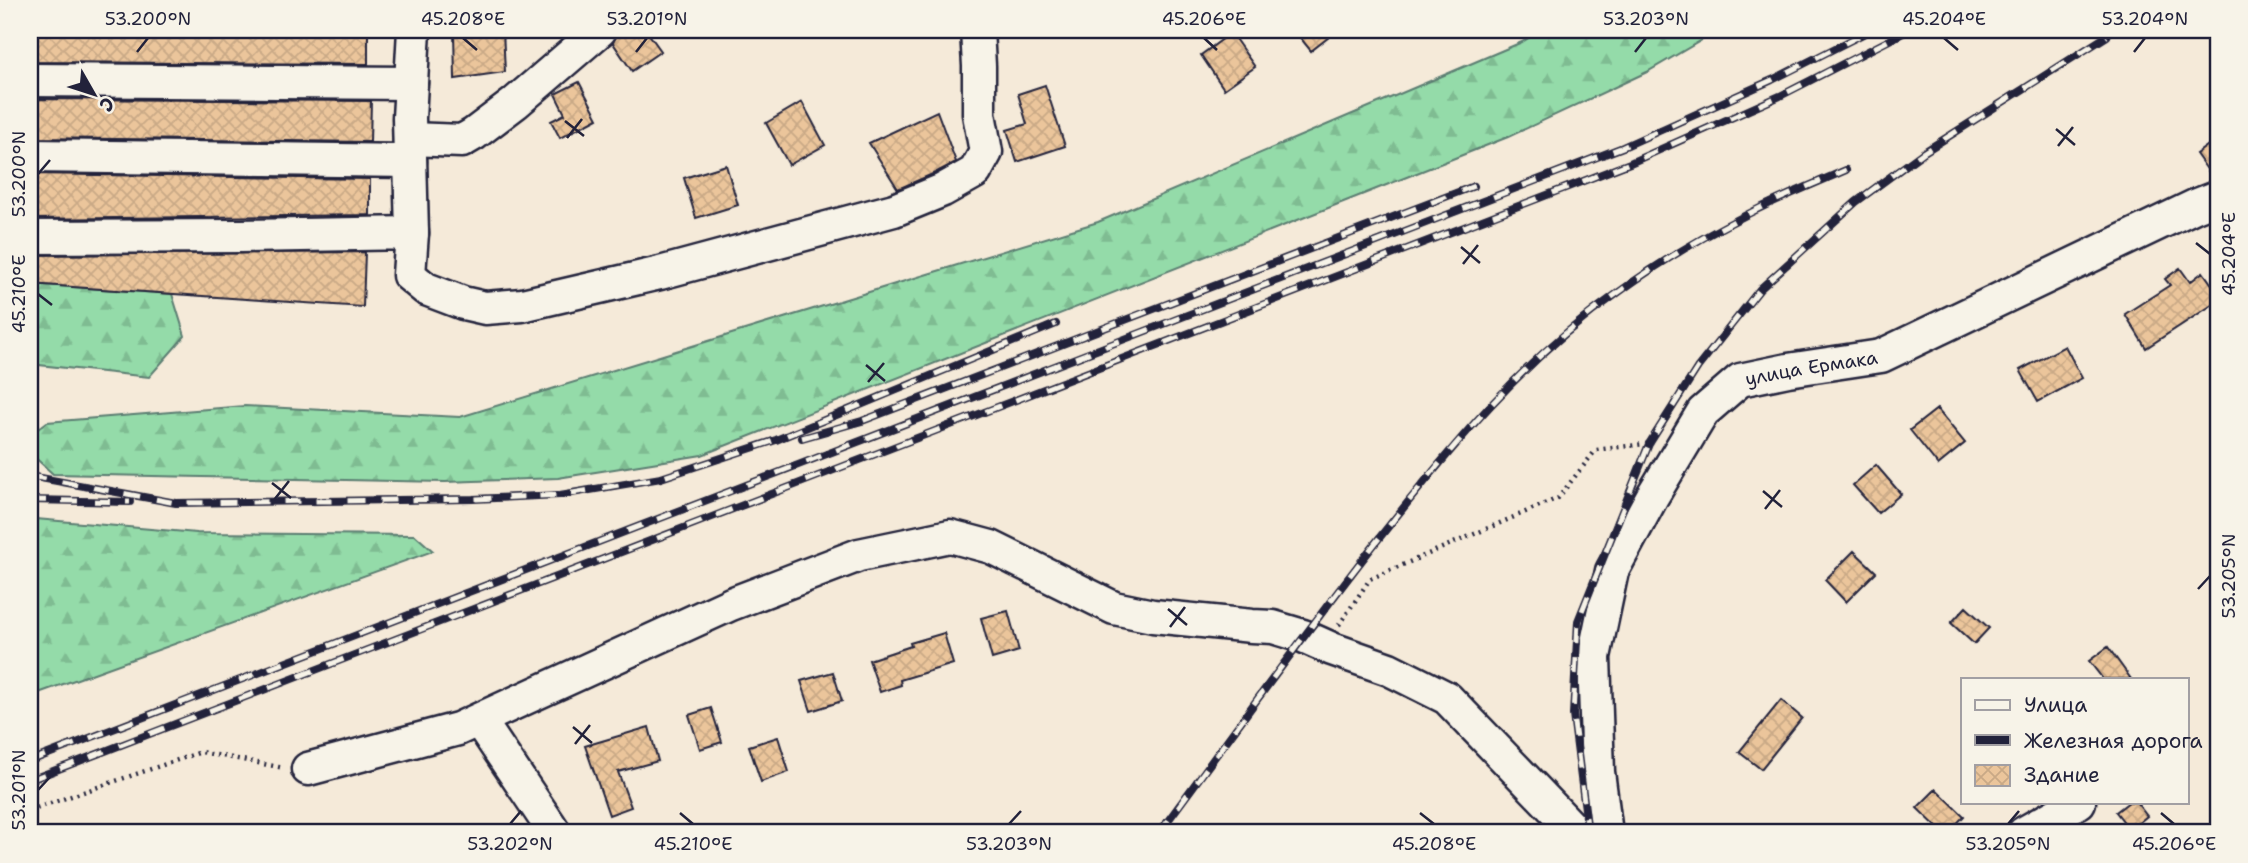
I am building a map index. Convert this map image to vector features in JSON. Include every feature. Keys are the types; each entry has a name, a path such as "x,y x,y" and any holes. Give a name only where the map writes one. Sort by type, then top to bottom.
{"street":[{"path":"414,30 410,150 412,233 409,275 426,289 444,297 485,307 522,305 660,274 894,210 943,190 975,172 986,152 979,114 977,30"},
{"path":"30,156 410,150 462,141 515,103 600,30"},
{"path":"30,80 411,83"},
{"name":"улица Ермака","path":"1606,833 1598,772 1594,657 1612,571 1703,412 1740,380 1881,356 2218,197"},
{"path":"30,237 412,233"},
{"path":"308,769 458,729 731,604 859,555 950,536 991,547 1114,608 1153,615 1273,626 1389,669 1447,698 1577,833"},
{"path":"479,720 555,833"},
{"path":"2024,833 2075,804"}],"path":[{"path":"1338,627 1370,579 1558,498 1595,450 1688,436"},
{"path":"30,810 201,752 291,769 308,769"}],"green space":[{"path":"1541,30 1719,30 1647,72 1508,137 702,455 558,478 445,482 53,474 30,453 30,435 47,422 245,406 460,417 1098,222 1522,42"},
{"path":"30,284 172,294 185,336 149,377 30,364"},
{"path":"36,519 197,533 415,535 433,551 30,696 30,529"}],"building":[{"path":"30,30 368,30 368,64 30,62"},
{"path":"503,30 505,72 455,79 454,31"},
{"path":"618,30 646,30 661,51 632,71 613,43"},
{"path":"1294,30 1338,30 1311,51"},
{"path":"1231,33 1255,67 1224,89 1201,55"},
{"path":"579,82 598,118 560,138 551,121 565,114 555,94"},
{"path":"1045,85 1065,146 1017,162 1007,130 1027,124 1018,94"},
{"path":"30,99 371,101 370,142 30,138"},
{"path":"802,102 825,145 789,165 766,123"},
{"path":"937,111 956,162 898,189 869,143"},
{"path":"2218,138 2218,179 2214,179 2196,154"},
{"path":"726,165 738,205 696,218 684,178"},
{"path":"30,174 370,179 370,215 30,219"},
{"path":"365,252 363,307 30,284 30,255"},
{"path":"2180,268 2190,282 2203,272 2218,293 2218,301 2146,348 2125,314 2170,285 2165,279"},
{"path":"2065,346 2082,378 2038,402 2020,370"},
{"path":"1937,409 1965,443 1938,465 1910,430"},
{"path":"1876,465 1901,494 1878,513 1853,485"},
{"path":"1854,551 1876,572 1846,602 1825,580"},
{"path":"1966,607 1989,628 1974,644 1951,623"},
{"path":"1008,611 1019,651 992,659 981,618"},
{"path":"944,633 953,664 900,680 901,685 880,692 869,660 911,646 910,643"},
{"path":"2108,647 2130,678 2102,678 2089,661"},
{"path":"833,672 842,701 811,711 801,681"},
{"path":"1781,700 1802,718 1761,769 1739,752"},
{"path":"711,708 722,742 700,749 689,715"},
{"path":"649,727 658,761 618,772 631,807 609,815 585,746"},
{"path":"778,737 789,772 761,782 749,746"},
{"path":"1936,789 1964,816 1948,833 1943,833 1917,808"},
{"path":"2126,804 2138,804 2147,816 2130,830 2116,812"}],"railway":[{"path":"30,761 1623,147 1772,80 1871,30"},
{"path":"30,780 1630,163 1780,96 1909,30"},
{"path":"1588,833 1573,715 1578,621 1649,444 1698,367 1760,289 1856,202 1924,152 2107,36"},
{"path":"1159,833 1380,537 1462,437 1520,375 1584,319 1666,260 1762,207 1846,170"},
{"path":"802,438 862,421 1474,186"},
{"path":"30,476 176,503 473,499 560,495 661,478 776,440 1056,324"},
{"path":"30,500 130,502"}]}
